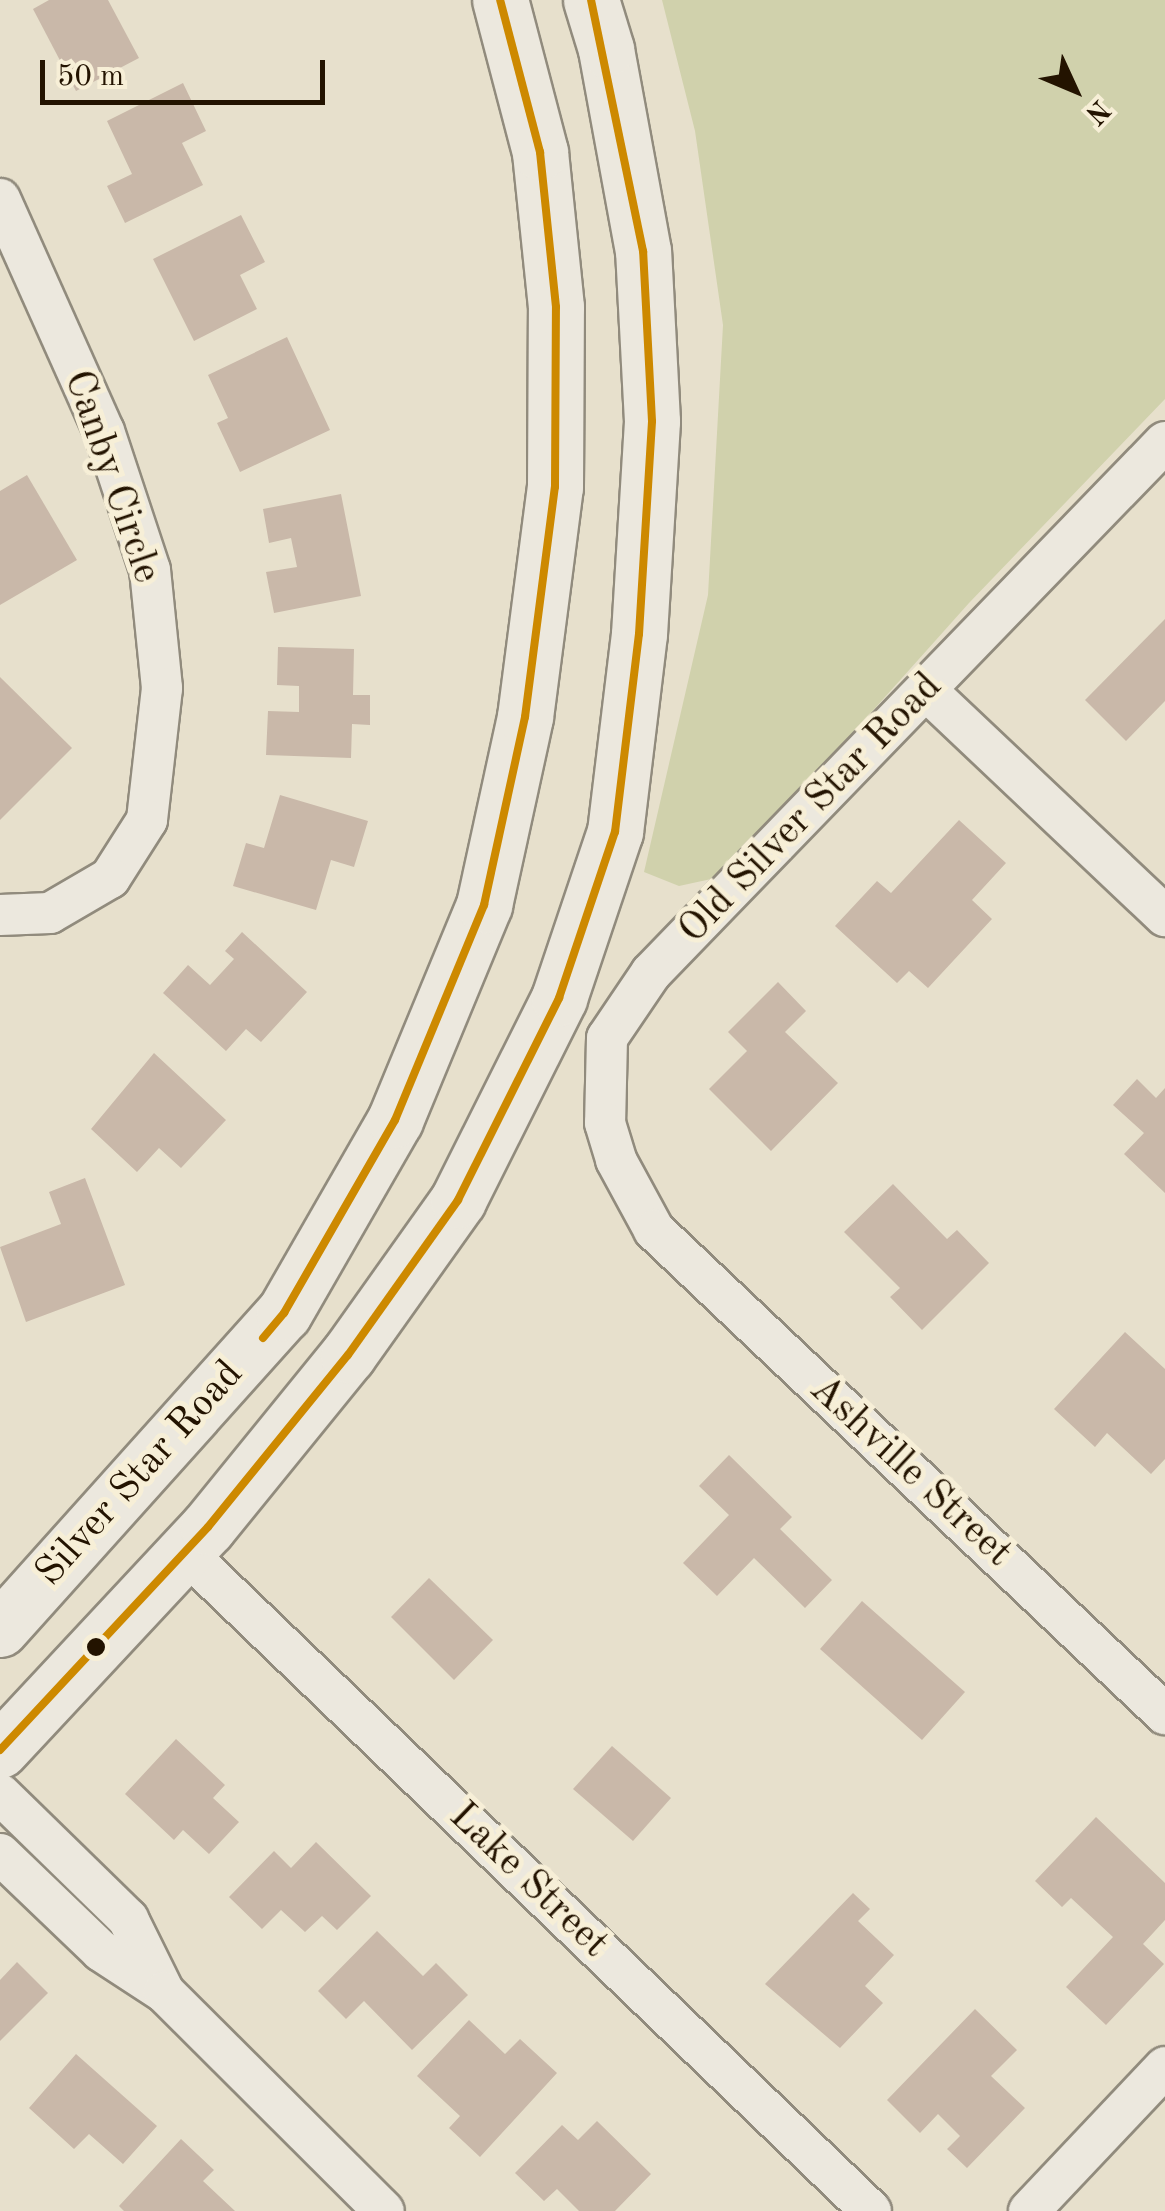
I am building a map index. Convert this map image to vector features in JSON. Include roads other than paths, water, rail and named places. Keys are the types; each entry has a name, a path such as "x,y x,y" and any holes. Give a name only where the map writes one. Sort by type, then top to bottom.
{"main road":[{"name":"Silver Star Road","path":"0,1629 284,1313 395,1120 484,905 524,718 555,487 556,307 540,152 500,0"},
{"name":"Silver Star Road","path":"0,1750 185,1552 348,1355 458,1200 559,998 614,832 639,634 652,421 643,252 591,0"}],"street":[{"name":"Canby Circle","path":"0,199 104,432 150,570 162,688 147,820 110,878 50,913 0,914"},
{"name":"Old Silver Star Road","path":"654,1230 616,1160 606,1123 608,1038 651,973 1165,442"},
{"path":"926,691 1165,916"},
{"name":"Ashville Street","path":"654,1230 1165,1714"},
{"name":"Lake Street","path":"185,1552 871,2211"},
{"path":"0,1794 128,1920 164,1992"},
{"path":"0,1854 101,1952 164,1992 384,2211"},
{"path":"1029,2211 1165,2066"}]}
